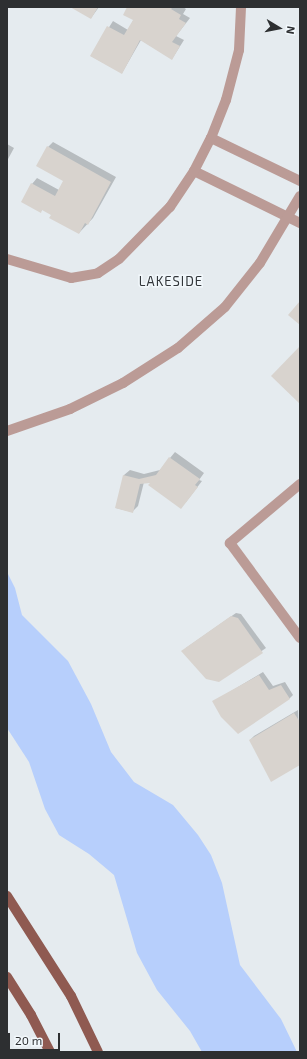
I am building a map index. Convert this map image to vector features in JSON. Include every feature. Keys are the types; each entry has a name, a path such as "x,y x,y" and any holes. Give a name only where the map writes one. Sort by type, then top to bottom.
{"main road":[{"path":"7,896 71,996 98,1052"},
{"path":"7,977 31,1015 50,1052"}],"street":[{"path":"7,260 71,278 98,273 119,259 170,206 194,171 211,138 226,100 239,50 241,7"},
{"path":"211,138 300,181"},
{"path":"194,171 300,223"},
{"path":"7,431 70,409 123,383 178,348 225,307 260,263 300,196"},
{"path":"300,484 230,543 300,638"}],"water":[{"path":"7,572 15,588 22,615 68,661 91,704 111,752 134,782 173,805 198,835 211,855 222,883 240,965 281,1019 297,1052 202,1052 190,1031 157,990 137,953 114,875 89,854 59,835 45,809 29,762 7,728"}],"building":[{"path":"70,7 98,7 91,19"},
{"path":"127,7 173,7 171,9 181,15 179,19 186,23 172,42 180,46 172,60 140,40 122,74 90,56 107,26 124,35 133,20 123,15"},
{"path":"47,146 111,182 88,225 85,223 79,234 49,218 51,215 42,210 41,213 21,202 31,183 55,196 63,181 36,166"},
{"path":"300,301 300,325 288,315"},
{"path":"300,346 300,404 271,376"},
{"path":"169,457 200,479 195,485 198,487 181,509 148,485 150,483 140,484 133,513 115,508 123,475 139,479 156,475"},
{"path":"231,616 238,618 263,653 219,682 206,679 181,651"},
{"path":"259,675 269,690 281,685 290,699 238,734 221,717 212,701"},
{"path":"294,713 300,722 300,765 271,782 249,740"}],"district":[{"name":"LAKESIDE","path":"171,281"}]}
